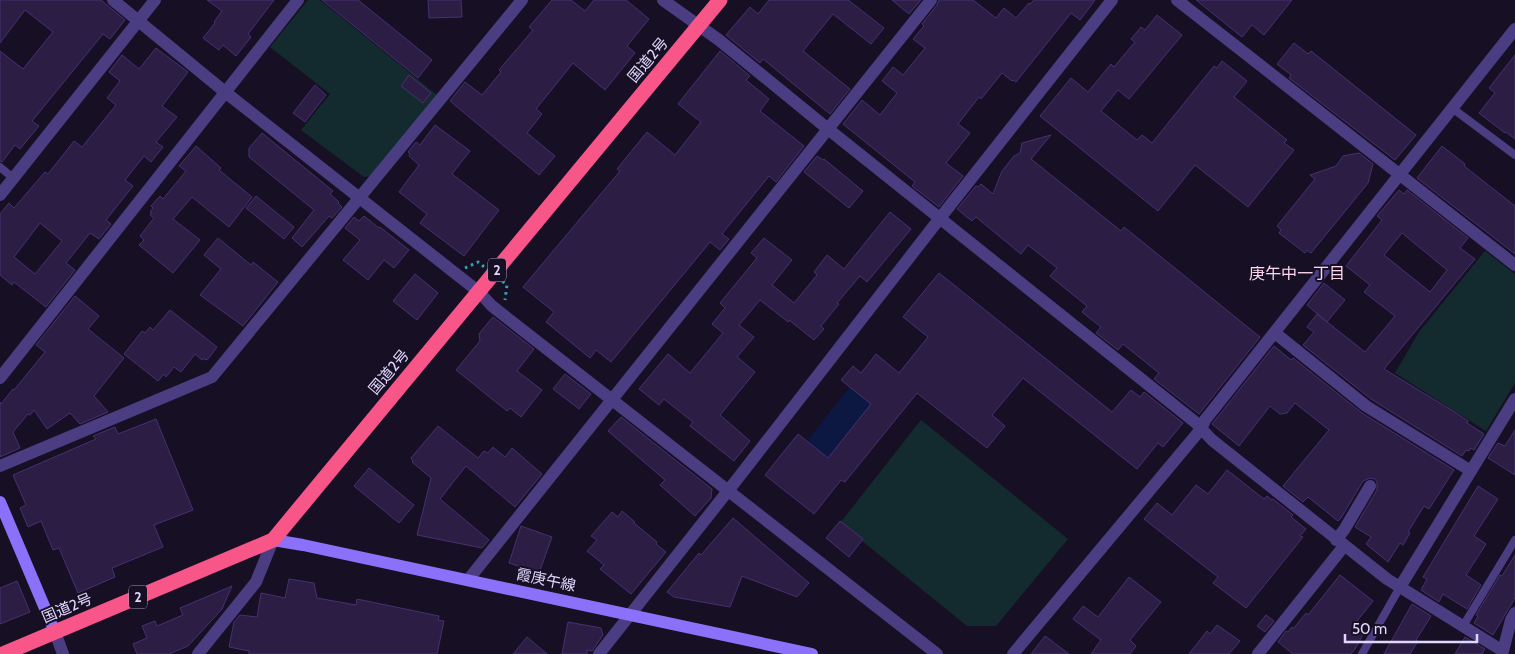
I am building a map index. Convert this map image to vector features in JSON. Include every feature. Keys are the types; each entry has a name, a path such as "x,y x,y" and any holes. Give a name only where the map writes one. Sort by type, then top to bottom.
{"highway":[{"name":"国道2号","path":"3,654 273,540 720,0"}],"street":[{"path":"113,0 225,92 479,292 492,306 937,654"},
{"path":"0,195 155,0"},
{"path":"0,378 298,0"},
{"path":"0,466 212,377 522,0"},
{"path":"663,0 719,40 828,130 1195,422 1212,440 1387,579 1463,626 1502,653 1511,620 1515,613"},
{"path":"468,580 931,0"},
{"path":"599,654 1112,0"},
{"path":"1178,0 1515,265"},
{"path":"1013,654 1200,429 1205,420 1515,29"},
{"path":"1275,333 1366,406 1471,471"},
{"path":"1400,587 1515,399"},
{"path":"1258,654 1340,543 1344,530 1370,486"},
{"path":"0,502 63,654"},
{"path":"198,654 256,582 273,540"},
{"name":"霞庚午線","path":"273,540 303,544 812,654"}],"lane":[{"path":"1452,108 1515,155"},
{"path":"0,167 13,178"},
{"path":"1463,626 1515,540"},
{"path":"1362,654 1400,587"}],"path":[{"path":"465,268 478,262 508,285 505,300"}],"green space":[{"path":"308,0 320,0 437,95 371,176 364,177 301,130 330,94 270,47"},
{"path":"1485,251 1515,274 1515,383 1486,431 1395,373 1419,332"},
{"path":"921,420 1068,539 996,626 967,626 840,523"}],"water":[{"path":"850,387 880,411 855,424 828,458 807,441"}],"building":[{"path":"0,0 101,0 125,20 110,39 103,34 32,121 39,126 20,149 15,145 2,162 0,161 0,51 23,69 53,32 25,10 0,43"},
{"path":"207,0 274,0 248,34 251,37 236,56 223,45 219,50 203,38 222,11"},
{"path":"322,0 358,0 432,60 418,78"},
{"path":"428,0 461,0 462,17 429,18"},
{"path":"552,0 571,0 585,11 594,0 626,0 649,19 627,46 635,53 605,90 573,63 536,109 542,114 527,133 555,156 539,175 450,101 465,82 482,95 501,72 499,70 533,30 529,27"},
{"path":"769,0 848,0 884,28 871,44 833,14 803,51 850,89 830,114 763,59 760,63 726,35 750,7 758,14"},
{"path":"892,0 921,0 909,14"},
{"path":"939,0 973,0 996,18 1004,8 1016,18 1034,0 1095,0 1080,20 1071,13 1016,82 1002,73 981,99 979,97 958,124 970,133 946,163 963,176 939,207 912,186 915,182 843,124 862,100 880,115 897,93 882,81 893,67 903,75 925,48 913,39 924,26 922,24"},
{"path":"1196,0 1292,0 1264,35 1252,25 1242,37"},
{"path":"1157,15 1182,35 1129,99 1118,90 1101,111 1137,140 1142,135 1152,143 1214,66 1217,68 1222,61 1247,81 1234,97 1287,140 1284,143 1294,150 1248,207 1195,165 1158,211 1040,116 1071,78 1088,92 1111,64 1114,67 1135,42 1131,39 1141,27 1145,30"},
{"path":"1294,43 1308,54 1311,51 1416,135 1395,160 1289,78 1291,75 1277,64"},
{"path":"156,48 188,72 162,106 177,117 156,142 163,147 151,162 144,156 125,180 133,186 106,220 111,224 99,239 90,233 66,263 75,270 46,307 14,282 12,285 0,275 0,214 9,203 14,208 45,172 48,174 74,141 82,147 116,105 107,98 120,81 109,72 122,55 139,69","holes":["40,223 62,241 35,274 14,257"]},
{"path":"720,51 750,76 746,80 769,99 760,111 804,146 776,182 769,176 722,234 729,239 720,250 710,242 611,362 596,350 590,358 546,322 554,312 523,287 620,171 617,169 647,132 675,155 701,122 678,104"},
{"path":"1515,55 1515,139 1479,113 1495,93 1489,88"},
{"path":"409,75 431,93 423,103 401,86"},
{"path":"315,85 326,95 305,122 293,113"},
{"path":"435,125 470,151 452,174 499,210 464,256 420,223 427,214 399,192 419,165 409,156 408,152 416,142 420,145"},
{"path":"262,133 333,191 330,194 342,207 332,218 329,216 302,247 292,238 314,210 249,157 249,148"},
{"path":"1051,135 1031,159 1121,231 1124,227 1260,337 1199,414 1154,379 1159,373 1123,344 1118,350 1096,333 1101,327 1082,312 1087,306 1050,276 1057,268 1028,245 1021,254 976,217 972,221 957,209 976,186 978,187 981,184 993,194 1002,171 1014,156 1020,153 1022,143"},
{"path":"196,146 221,168 219,170 252,197 229,227 192,197 173,219 200,240 173,273 139,245 144,240 140,236 154,218 150,215 153,208 151,206 160,196 163,199 186,171 179,166"},
{"path":"1442,146 1515,206 1515,254 1417,178"},
{"path":"1359,153 1373,164 1368,183 1311,253 1307,250 1305,253 1279,233 1281,230 1277,226 1315,179 1310,175 1336,166 1343,156"},
{"path":"817,156 824,159 863,191 849,208 804,172"},
{"path":"1399,190 1404,194 1407,190 1468,238 1460,248 1475,259 1384,369 1453,411 1484,434 1474,450 1471,448 1469,451 1466,450 1462,456 1371,399 1303,345 1314,332 1307,327 1317,314 1365,352 1395,316 1364,292 1370,285 1346,266 1382,220 1377,216","holes":["1402,233 1447,270 1430,292 1384,255"]},
{"path":"256,196 294,227 284,239 246,208"},
{"path":"890,212 911,229 867,282 860,276 837,303 839,304 821,326 824,329 814,340 760,300 739,325 754,337 737,357 755,372 720,415 750,441 734,461 690,426 693,422 664,399 659,405 639,389 668,354 690,373 723,333 712,324 725,308 720,303 757,258 751,253 764,238 792,260 772,285 794,303 817,275 814,272 827,255 844,269"},
{"path":"364,216 409,250 394,268 384,260 368,280 343,260 360,240 345,228 354,217 359,221"},
{"path":"218,238 251,265 253,262 278,282 243,326 200,295 221,269 204,255"},
{"path":"939,273 1112,412 1131,390 1140,397 1144,392 1183,423 1163,447 1158,443 1137,469 1023,378 992,415 1005,426 987,448 917,393 845,482 841,480 814,514 765,475 798,434 828,458 871,404 841,380 853,366 861,373 876,354 899,373 928,337 903,317"},
{"path":"415,274 438,293 417,320 393,301"},
{"path":"1324,283 1345,300 1327,322 1307,305"},
{"path":"75,296 99,316 88,329 124,358 94,396 108,412 80,424 70,413 47,429 34,410 30,415 28,414 13,432 20,448 0,457 0,402 1,404 14,390 45,352 36,345"},
{"path":"170,310 217,347 208,359 205,360 203,358 202,360 195,354 181,372 174,367 166,377 164,374 158,381 124,354 142,331 145,333 150,327 153,330"},
{"path":"493,317 534,349 517,371 542,390 521,417 510,408 507,411 456,370 480,341 479,334"},
{"path":"1274,346 1291,360 1293,358 1362,413 1454,470 1429,509 1424,506 1408,532 1410,533 1403,545 1400,543 1388,562 1366,544 1371,537 1355,527 1377,490 1375,479 1370,478 1363,481 1338,521 1308,497 1303,502 1283,486 1329,430 1295,403 1287,413 1280,414 1270,406 1239,446 1212,424"},
{"path":"565,374 591,394 579,409 553,389"},
{"path":"621,417 712,489 711,498 695,516 660,485 665,480 608,431"},
{"path":"156,419 193,510 154,525 163,547 112,568 115,577 78,593 59,548 53,550 41,521 28,527 20,508 26,505 13,475 96,439 93,436 115,427 118,434"},
{"path":"438,426 478,458 484,451 488,453 493,447 505,457 512,448 542,474 515,507 466,466 440,499 489,540 482,548 417,535 431,478 412,462 411,458"},
{"path":"1515,430 1515,475 1488,458 1498,443 1505,446"},
{"path":"369,468 414,505 399,523 354,486"},
{"path":"1227,470 1264,499 1267,496 1273,499 1293,515 1291,517 1306,529 1300,536 1303,537 1246,608 1213,583 1218,577 1144,519 1157,503 1172,515 1196,485 1208,494"},
{"path":"1478,486 1498,499 1474,536 1486,544 1466,575 1481,585 1467,609 1443,594 1439,602 1421,590 1427,579 1423,577"},
{"path":"622,511 666,552 631,594 600,569 604,565 587,551 597,540 591,536 612,512 618,517"},
{"path":"733,518 809,583 797,597 742,576 730,607 674,597 667,592 699,553 701,555"},
{"path":"840,521 863,539 849,557 826,538"},
{"path":"521,526 552,537 539,573 509,563"},
{"path":"1515,555 1515,598 1493,635 1474,623 1478,616 1476,615 1500,575 1502,576"},
{"path":"1340,575 1373,601 1353,626 1364,633 1355,649 1351,654 1293,654 1278,642 1286,631 1288,632 1292,627 1293,629 1306,613 1308,615"},
{"path":"1129,577 1161,602 1130,640 1136,646 1130,654 1091,654 1101,640 1073,619 1083,606 1098,617"},
{"path":"289,579 314,583 317,598 356,605 357,599 439,616 438,620 444,621 437,654 249,654 249,651 229,647 234,622 240,615 257,617 261,593 285,598"},
{"path":"17,581 30,612 0,624 0,588"},
{"path":"232,586 222,609 188,646 169,654 137,654 133,644 147,638 142,626 155,621 157,626 183,615 180,608"},
{"path":"1412,604 1431,616 1416,640 1418,641 1410,654 1384,654"},
{"path":"1266,615 1274,621 1265,632 1257,626"},
{"path":"568,622 601,628 603,635 592,651 587,650 587,654 562,654"},
{"path":"1217,625 1240,641 1229,654 1189,654 1207,631 1210,634"},
{"path":"1045,636 1069,654 1031,654"},
{"path":"527,637 547,654 513,654"},
{"path":"1465,637 1485,649 1482,654 1455,654"}],"district":[{"name":"庚午中一丁目","path":"1297,273"}]}
